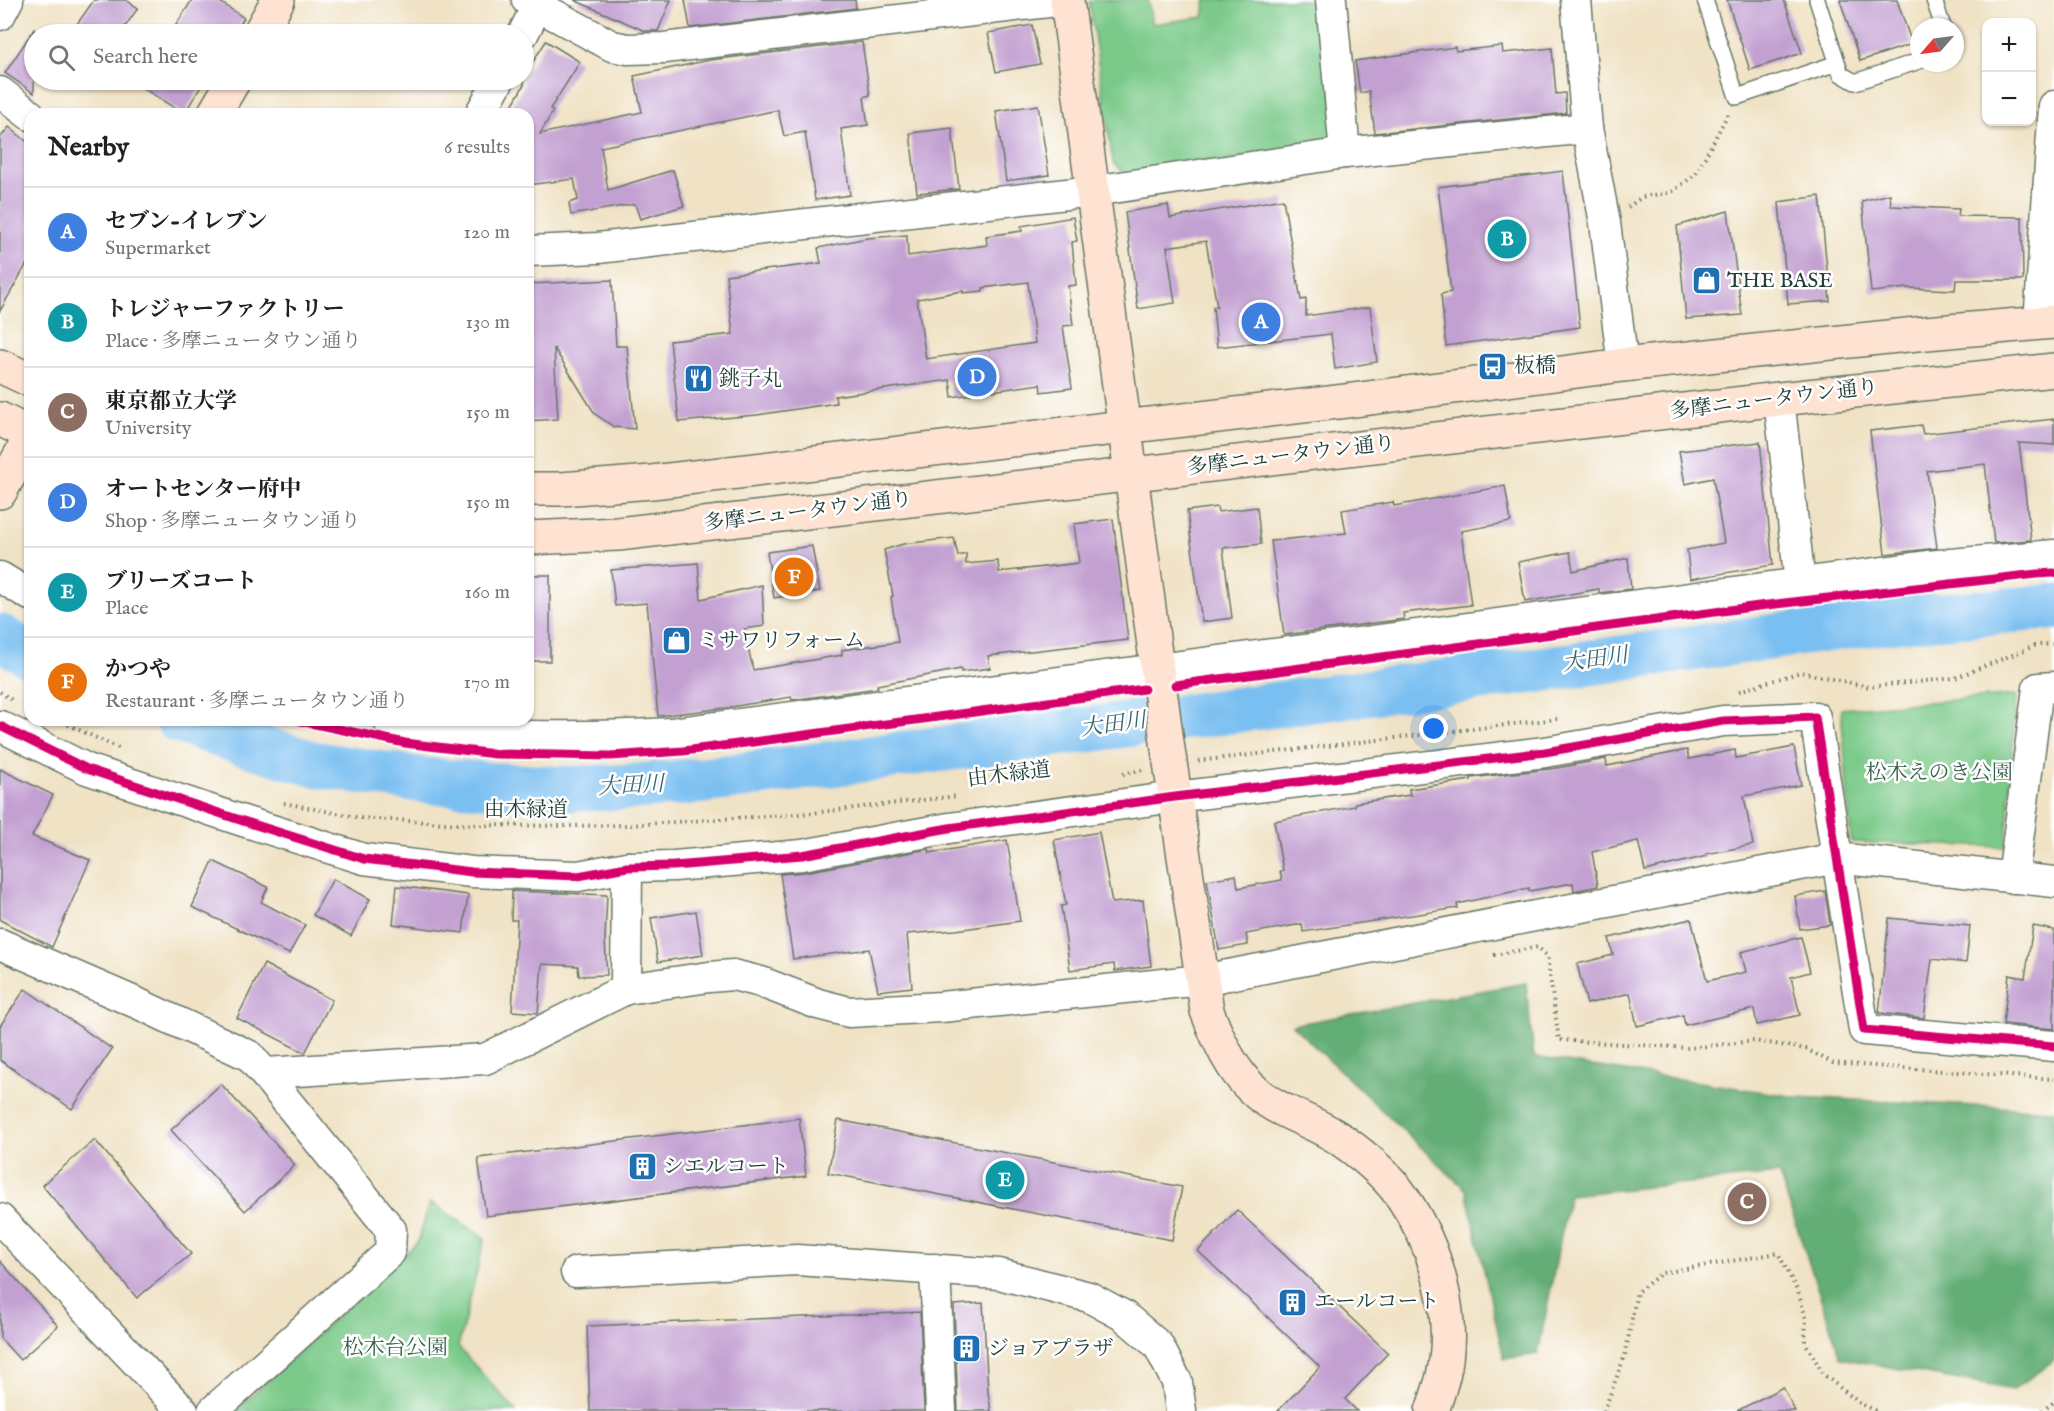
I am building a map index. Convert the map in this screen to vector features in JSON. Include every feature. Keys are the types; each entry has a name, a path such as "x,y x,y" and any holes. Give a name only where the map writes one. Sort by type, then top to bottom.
{"main road":[{"path":"265,24 278,0"},
{"path":"1066,0 1159,681 1156,759 1175,797 1207,1011 1219,1042 1242,1079 1256,1094 1340,1139 1360,1154 1402,1196 1437,1265 1446,1318 1444,1375 1432,1411"},
{"path":"218,108 228,90"},
{"path":"534,489 652,482 1126,427 1623,365 2046,322"},
{"path":"0,366 24,377"},
{"name":"多摩ニュータウン通り","path":"534,538 618,534 1779,399 2034,370 2054,370"},
{"path":"0,419 24,433"},
{"path":"0,492 24,447"}],"street":[{"path":"0,15 8,0"},
{"path":"526,24 532,3 612,46 628,49 664,48 1066,0"},
{"path":"1330,0 1345,153"},
{"path":"1576,0 1587,128 1605,223 1623,365"},
{"path":"483,108 493,90"},
{"path":"0,92 24,110"},
{"path":"2046,322 2054,106"},
{"path":"534,251 598,248 1093,191 1345,153 1587,128"},
{"path":"1779,399 1800,583"},
{"path":"425,726 497,734 606,737 670,733 1159,681 1800,583 1927,566 2054,555"},
{"path":"0,577 24,591"},
{"path":"2013,878 2038,688 2054,687"},
{"path":"0,726 87,769 364,859 472,872 578,876 627,867 674,866 802,855 949,828 1175,797 1545,752 1723,721 1815,717 1864,1030 2054,1046"},
{"path":"266,1074 485,1059 626,989 733,975 761,982 818,1004 849,1012 941,1007 1202,980 1837,858 2054,882"},
{"path":"626,989 627,867"},
{"path":"4,955 139,1004 250,1056 392,1230 390,1252 213,1411"},
{"path":"0,1219 183,1411"},
{"path":"576,1272 797,1260 999,1274 1089,1297 1124,1316 1158,1345 1177,1382 1181,1411"},
{"path":"935,1269 941,1411"}],"lane":[{"path":"1705,0 1737,97 1837,63"},
{"path":"1817,0 1841,74 1855,82 1910,64"},
{"path":"1934,0 1940,18"}],"path":[{"path":"1605,223 1642,198 1672,192 1696,174 1737,97"},
{"path":"69,726 130,753"},
{"path":"1113,776 1156,759"},
{"path":"1493,955 1538,947 1547,957 1559,1040 1689,1048 1755,1041 1806,1049 1833,1063 2054,1079"},
{"path":"1604,1411 1625,1355 1637,1292 1662,1273 1778,1253 1798,1292 1806,1318 1805,1342 1824,1375 1861,1404 1877,1411"},
{"path":"2042,1411 2054,1402"}],"green space":[{"path":"1089,0 1148,0 1152,24 1203,17 1206,0 1323,0 1337,145 1127,175 1113,163"},
{"name":"松木えのき公園","path":"2016,695 2006,847 1851,842 1841,709"},
{"path":"1526,983 1534,1057 1797,1097 2054,1110 2054,1360 2013,1390 1841,1358 1779,1174 1569,1195 1538,1354 1504,1359 1466,1190 1292,1025"},
{"name":"松木台公園","path":"430,1202 485,1238 458,1347 516,1411 235,1411 418,1241"}],"building":[{"path":"94,0 126,0 138,8 127,24 77,24"},
{"path":"192,0 217,0 244,18 240,24 176,24"},
{"path":"574,0 671,0 658,31 645,31"},
{"path":"685,0 855,0 856,8 690,28"},
{"path":"1727,0 1784,0 1802,53 1750,70"},
{"path":"1840,0 1897,0 1910,38 1910,45 1860,61"},
{"path":"1032,25 1040,64 996,72 988,33"},
{"path":"546,41 580,62 550,109 553,111 540,134 642,112 634,76 710,60 862,42 870,95 864,97 868,125 841,129 850,195 815,200 805,132 784,136 778,110 601,147 608,190 673,170 684,206 640,219 635,204 571,215 569,203 578,200 574,179 534,184 534,108 511,108 521,90 534,90 534,60"},
{"path":"24,44 24,86 5,73"},
{"path":"1502,46 1503,53 1552,48 1556,94 1565,93 1566,113 1375,133 1369,91 1360,93 1355,61 1455,47 1456,51"},
{"path":"146,90 199,90 188,108 174,108"},
{"path":"1038,105 1049,175 1006,181 996,111"},
{"path":"9,127 24,139 24,269 0,311 0,138"},
{"path":"952,128 959,189 917,193 910,133"},
{"path":"1563,171 1580,327 1446,346 1441,294 1451,292 1438,187"},
{"path":"1890,194 1891,206 1959,209 1958,216 2022,217 2023,280 1956,280 1955,290 1907,288 1871,292 1862,201"},
{"path":"1820,196 1830,301 1788,304 1779,202"},
{"path":"1283,199 1301,300 1306,299 1306,316 1370,307 1377,362 1335,369 1331,334 1217,347 1213,307 1217,307 1206,241 1167,247 1175,303 1138,309 1125,212 1168,205 1170,218"},
{"path":"1728,211 1742,315 1686,319 1677,226"},
{"path":"1073,217 1077,241 1072,242 1076,285 1068,286 1073,325 1063,326 1072,388 1041,392 1040,384 952,397 950,380 835,396 836,403 757,415 679,422 670,341 733,334 726,275 821,263 818,248 867,238 907,235 908,256 987,245 986,236 1022,231 1021,226","holes":["1028,282 1035,343 926,359 917,299 963,291 963,293 983,291 983,288"]},
{"path":"612,280 616,346 627,346 635,429 614,427 595,414 554,348 558,419 534,421 534,284"},
{"path":"2054,419 2054,445 2019,443 2031,540 1994,543 1985,464 1927,471 1937,548 1885,554 1870,431 1921,425 1923,434"},
{"path":"1760,442 1773,565 1690,579 1687,550 1724,543 1713,478 1685,484 1679,451"},
{"path":"1505,486 1511,522 1461,531 1471,605 1403,613 1404,619 1284,635 1271,541 1346,533 1342,510 1393,502 1394,506"},
{"path":"1217,507 1218,512 1257,507 1261,544 1223,548 1232,618 1202,622 1187,511"},
{"path":"1113,519 1128,640 988,656 990,668 961,672 961,669 877,685 878,688 792,700 791,697 658,716 647,603 615,606 611,570 698,563 701,599 762,585 764,626 744,629 753,670 842,655 842,650 898,642 891,597 893,596 884,550 903,544 954,538 958,556 966,554 966,564 998,561 999,572 1079,563 1074,524"},
{"path":"812,546 820,591 774,598 767,552"},
{"path":"1570,552 1573,571 1628,558 1631,589 1599,593 1599,589 1525,602 1518,562"},
{"path":"534,575 550,575 550,661 534,661"},
{"path":"1794,747 1801,785 1744,796 1753,845 1706,854 1707,856 1645,871 1638,841 1592,852 1598,886 1574,891 1573,883 1529,891 1529,888 1457,904 1458,908 1303,932 1302,924 1246,934 1248,945 1219,950 1207,880 1236,875 1238,888 1282,880 1280,871 1283,871 1274,821 1355,806 1355,803 1410,795 1409,789 1471,780 1471,778 1557,768 1606,759 1607,766 1687,750 1689,759 1735,750 1736,758"},
{"path":"0,769 53,795 32,836 90,860 52,947 0,920"},
{"path":"1099,832 1112,903 1143,900 1151,966 1115,971 1114,964 1070,970 1061,906 1066,905 1054,840"},
{"path":"1007,840 1020,921 907,934 912,987 878,991 869,949 793,959 780,874 805,872 929,849 930,853"},
{"path":"213,861 268,887 261,902 305,925 289,954 192,907"},
{"path":"333,879 370,899 351,936 313,915"},
{"path":"397,886 468,895 463,933 393,924"},
{"path":"512,891 607,895 605,940 607,975 579,976 578,966 542,964 538,1013 512,1011 517,920 511,920"},
{"path":"1825,891 1830,925 1800,929 1795,896"},
{"path":"696,911 703,955 658,962 651,918"},
{"path":"1889,918 1970,926 1966,963 1932,959 1924,1018 1879,1013"},
{"path":"1691,919 1707,981 1746,972 1741,952 1801,937 1810,972 1791,977 1800,1015 1757,1025 1754,1009 1685,1025 1683,1015 1637,1026 1630,993 1587,1004 1577,964 1613,955 1609,938"},
{"path":"2033,926 2054,930 2054,1029 2003,1024 2009,975 2025,978"},
{"path":"264,964 332,1000 305,1053 237,1018"},
{"path":"25,989 112,1049 72,1109 0,1060 0,1026"},
{"path":"221,1084 295,1165 245,1211 171,1130"},
{"name":"シエルコート","path":"799,1118 806,1176 486,1216 478,1158"},
{"path":"838,1120 1182,1187 1172,1240 828,1173"},
{"path":"95,1140 191,1254 137,1298 42,1185"},
{"name":"エールコート","path":"1237,1210 1388,1353 1345,1399 1357,1411 1278,1411 1320,1367 1198,1251"},
{"path":"0,1261 58,1326 20,1360 0,1338"},
{"name":"ジョアプラザ","path":"983,1303 991,1411 958,1411 954,1305"},
{"path":"920,1312 924,1411 590,1411 587,1326"},
{"path":"1783,1387 1795,1411 1737,1411"}],"waterway":[{"name":"大田川","path":"195,726 314,764 429,781 557,789 629,787 700,781 1537,670 1900,619 2054,607"},
{"name":"大田川","path":"0,637 24,651"}],"cycle path":[{"path":"1175,685 1759,606 2054,573"},
{"path":"324,726 405,743 495,754 611,756 683,751 1144,689"},
{"path":"0,726 87,769 364,859 472,872 578,876 627,867 674,866 802,855 949,828 1175,797 1545,752 1723,721 1815,717 1864,1030 2054,1046"}],"place":[{"name":"トレジャーファクトリー","path":"1507,239"},
{"name":"THE BASE","path":"1706,281"},
{"name":"セブン-イレブン","path":"1261,322"},
{"name":"板橋","path":"1493,366"},
{"name":"オートセンター府中","path":"977,377"},
{"name":"銚子丸","path":"698,379"},
{"name":"かつや","path":"794,577"},
{"name":"ミサワリフォーム","path":"677,641"},
{"name":"シエルコート","path":"642,1167"},
{"name":"ブリーズコート","path":"1005,1180"},
{"name":"東京都立大学","path":"1747,1202"},
{"name":"エールコート","path":"1293,1302"},
{"name":"ジョアプラザ","path":"967,1349"}]}
